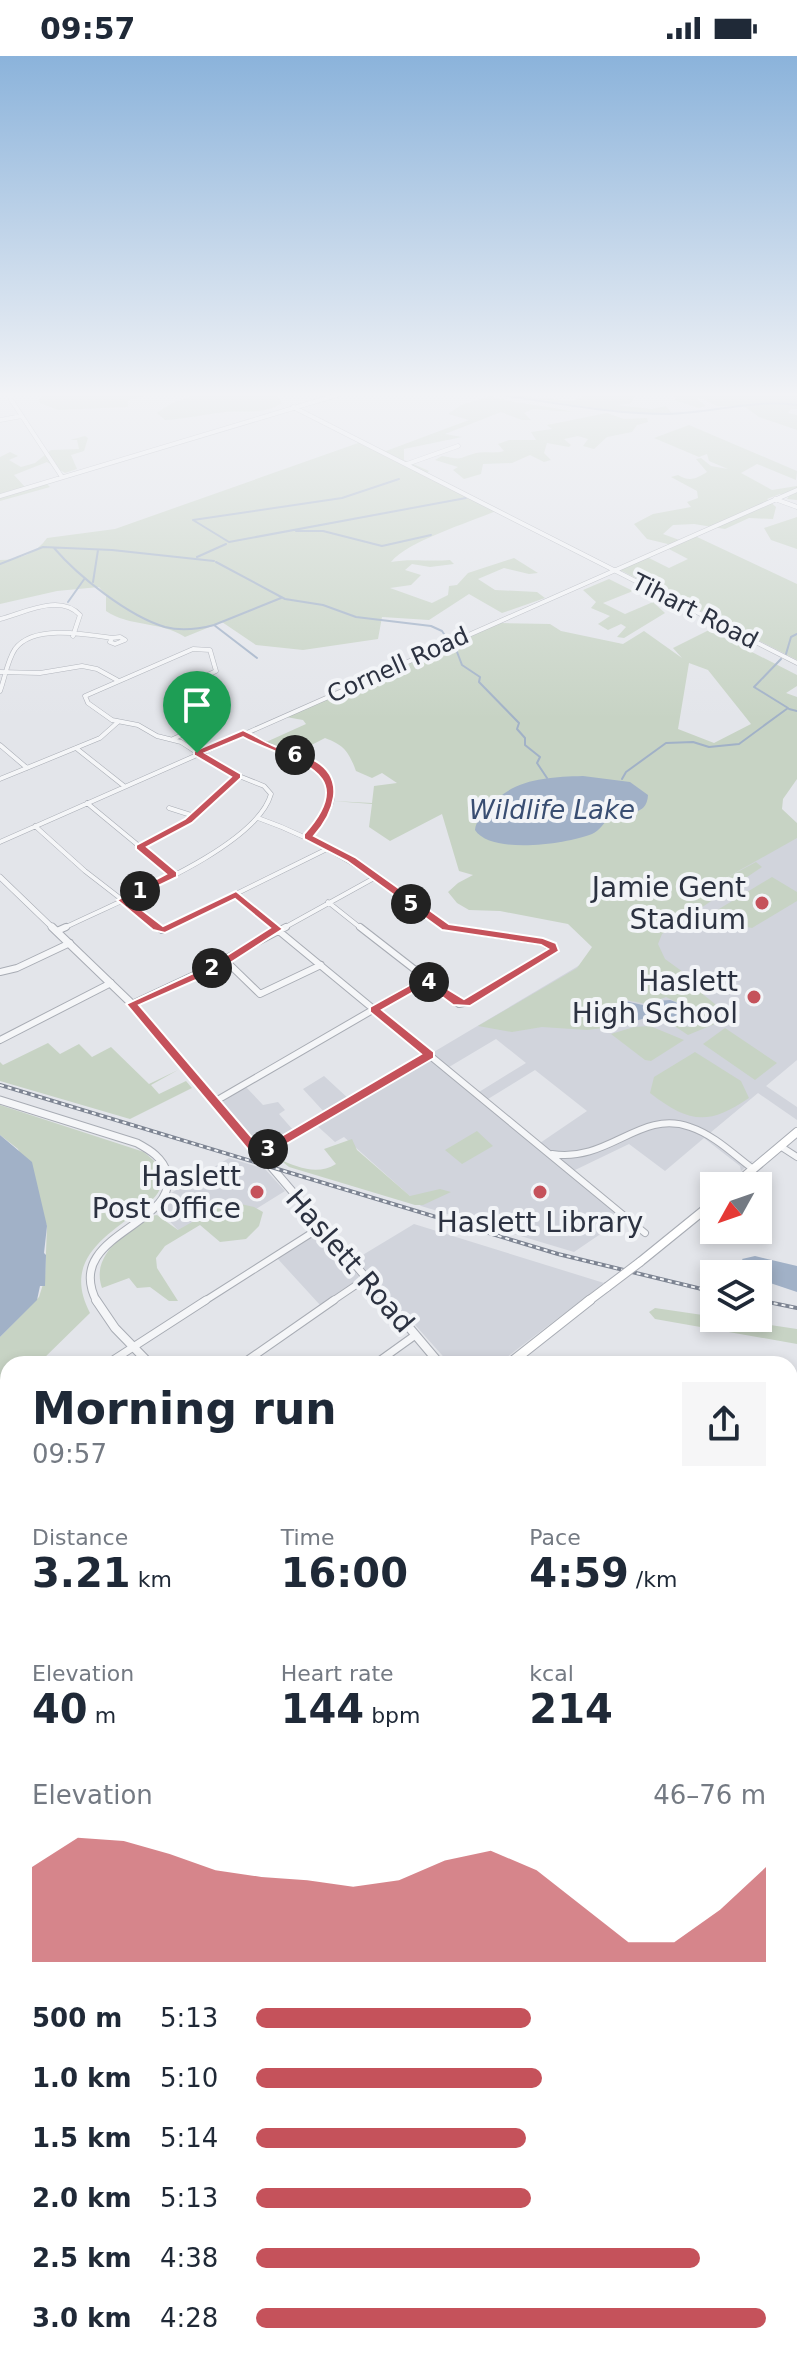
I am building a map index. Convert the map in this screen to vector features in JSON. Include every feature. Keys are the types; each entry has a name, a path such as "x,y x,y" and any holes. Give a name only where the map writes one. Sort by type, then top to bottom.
{"main road":[{"path":"749,1172 797,1132"},
{"path":"519,1356 700,1213"}],"street":[{"name":"Tihart Road","path":"483,503 797,663"},
{"name":"Cornell Road","path":"0,842 767,503"},
{"path":"0,619 50,605 69,605 80,612 73,636"},
{"path":"0,691 16,649 24,641 45,636 112,638"},
{"path":"57,931 221,850 258,818 270,801 270,791 260,783 237,776 173,739 160,737 141,726 118,722 90,705 85,698 90,691 193,649 212,652 216,670 187,685 180,693 184,706 206,724 173,739"},
{"path":"0,672 45,672 85,664 97,667 117,680"},
{"path":"0,779 103,737 118,722"},
{"path":"243,733 268,747 310,761 326,775 331,789 329,806 323,819 307,837"},
{"path":"0,745 27,768"},
{"path":"76,748 124,786"},
{"path":"140,847 172,832 194,816 237,776"},
{"path":"87,803 173,874"},
{"path":"169,808 194,816"},
{"path":"258,818 329,848 449,929 543,942 554,948 468,1002 457,1003 328,902"},
{"path":"35,826 157,928 169,929 329,848"},
{"name":"Haslett Road","path":"0,877 132,1004 433,1356"},
{"path":"132,1004 226,961 277,929 376,877"},
{"path":"236,895 645,1233"},
{"path":"0,972 17,968 70,943"},
{"path":"226,961 256,993 266,994 321,965"},
{"path":"214,1102 426,979"},
{"path":"0,1040 111,983"},
{"path":"259,1155 430,1055"},
{"path":"0,1100 137,1143 154,1152 168,1169 168,1183 162,1198 152,1211 107,1243 98,1254 91,1272 91,1290 95,1301 143,1356"},
{"path":"542,1148 556,1155 573,1157 602,1151 646,1126 669,1122 697,1129 753,1169"},
{"path":"780,1146 797,1157"},
{"path":"562,1165 573,1157"},
{"path":"119,1356 321,1227"},
{"path":"254,1356 365,1279"},
{"path":"386,1356 414,1336"}],"shaded area":[{"path":"797,836 797,1060 766,1086 797,1107 797,1120 758,1093 710,1133 747,1162 753,1161 741,1171 740,1166 704,1138 665,1171 629,1144 573,1171 540,1143 587,1111 535,1070 488,1099 479,1092 526,1063 496,1039 449,1067 432,1053"},
{"path":"431,1059 624,1218 574,1252 421,1206 344,1137 335,1142 314,1123"},
{"path":"324,1076 350,1100 325,1113 303,1089"},
{"path":"245,1086 263,1105 278,1102 285,1110 279,1114 294,1131 259,1149 220,1104"},
{"path":"229,1158 265,1169 285,1191 216,1234 200,1218 179,1231 158,1209 168,1195"},
{"path":"414,1224 604,1283 508,1356 443,1356 356,1259"},
{"path":"320,1231 360,1278 320,1305 277,1258"}],"green space":[{"path":"189,503 480,503 496,511 424,540 391,562 450,560 454,564 430,567 412,564 405,570 421,575 411,585 390,588 432,603 448,595 449,586 457,585 468,573 514,558 538,573 504,568 478,579 495,590 537,592 545,598 502,613 469,594 429,620 382,617 378,639 303,650 256,645 222,622 185,637 166,628 125,620 106,611 106,595 99,587 57,591 0,604 0,560 27,555 47,538 115,529"},
{"path":"688,503 771,503 776,507 773,519 749,518 725,529 694,524 673,525 663,534 682,541 695,536 797,584 797,660 620,570 647,557 669,568 688,559 667,548 672,545 647,539 634,524 653,514 691,507"},
{"path":"797,517 797,549 771,540 764,528"},
{"path":"609,579 633,591 603,603 625,614 653,602 665,613 624,638 617,637 626,627 621,624 608,630 598,624 610,616 591,608 596,602 583,590"},
{"path":"500,623 550,624 561,631 623,644 644,631 682,658 673,648 709,630 797,675 797,686 786,693 797,697 797,779 783,799 782,809 797,823 797,838 719,882 756,862 762,867 662,934 658,944 665,959 683,972 683,978 715,1004 720,1013 717,1023 688,1035 667,1021 670,1019 688,1027 701,1020 700,1014 666,997 647,1004 625,1000 583,1019 588,1026 621,1026 587,1030 542,1027 512,1032 478,1026 577,968 592,947 568,924 500,911 469,910 457,903 448,892 473,875 459,871 442,814 390,841 369,827 372,804 333,801 372,803 374,786 397,783 382,773 372,778 356,771 345,750 325,738 294,754 264,743 306,724 303,720 286,717","holes":["689,663 708,670 751,724 714,743 678,729"]},
{"name":"Jamie Gent Stadium","path":"772,877 797,892 797,901 752,928 732,924 714,912"},
{"path":"650,1026 684,1040 651,1061 645,1060 611,1034 634,1027"},
{"path":"725,1028 777,1063 755,1080 703,1044"},
{"path":"48,1043 60,1054 79,1044 92,1057 111,1047 149,1084 178,1070 151,1085 159,1094 186,1081 192,1088 130,1119 0,1081 0,1062 3,1065"},
{"path":"695,1052 741,1081 749,1098 722,1113 699,1117 676,1110 650,1093 654,1077"},
{"path":"0,1105 144,1152 161,1167 162,1184 153,1199 113,1230 91,1252 81,1279 90,1313 46,1356 0,1356 0,1337 39,1297 45,1278 47,1226 18,1149 0,1135"},
{"path":"477,1131 493,1146 462,1164 445,1150"},
{"path":"352,1139 357,1150 410,1196 440,1189 451,1192 423,1205 415,1205 289,1167 279,1159 307,1169 329,1168 336,1164 324,1149"},
{"path":"236,1203 263,1212 259,1226 246,1239 220,1242 200,1225 165,1246 156,1258 157,1268 178,1301 169,1301 150,1287 137,1288 129,1278 102,1288 101,1265 106,1254 122,1237 151,1216 157,1215 178,1230 217,1208"},
{"path":"655,1308 700,1315 700,1327 655,1319 649,1312"},
{"path":"772,1325 797,1329 797,1344 729,1332 772,1332"}],"water":[{"name":"Wildlife Lake","path":"583,776 630,782 648,795 647,802 640,810 611,818 592,834 548,844 497,843 475,830 478,821 496,800 518,786 542,779"},
{"path":"670,1000 689,1007 698,1016 697,1025 683,1024 661,1013 626,1024 586,1023 587,1018 625,1001 647,1006 656,1001"},
{"path":"0,1135 32,1162 47,1226 45,1286 40,1286 37,1300 0,1337"},
{"path":"755,1256 772,1260 743,1260"},
{"path":"772,1260 797,1266 797,1292 772,1284"}],"waterway":[{"path":"310,503 193,520 229,542 440,503"},
{"path":"296,531 323,531 382,546 431,535"},
{"path":"197,557 226,544"},
{"path":"0,564 43,547 112,550 214,561"},
{"path":"54,548 85,578"},
{"path":"93,582 98,550"},
{"path":"216,562 285,599 323,605 356,617 431,626 442,631 448,640"},
{"path":"68,602 85,578"},
{"path":"85,578 151,622 177,629 214,625"},
{"path":"214,625 281,598"},
{"path":"214,625 257,658"},
{"path":"786,654 791,637 797,634"},
{"path":"454,644 462,665 480,677 479,682 519,723 517,729 525,738 525,745 540,757 537,763 547,778"},
{"path":"622,779 626,772 666,743 693,742 709,747 739,744 788,708 754,687 781,659"},
{"path":"789,709 797,711"}],"railway":[{"path":"0,1085 558,1254 700,1289"},
{"path":"772,1303 797,1308"}],"place":[{"name":"Jamie Gent Stadium","path":"762,903"},
{"name":"Haslett High School","path":"754,997"},
{"name":"Haslett Post Office","path":"257,1192"},
{"name":"Haslett Library","path":"540,1192"}],"route":[{"path":"243,733 268,747 313,763 329,781 331,797 323,819 307,837 351,859 446,927 543,942 552,946 554,951 466,1003 457,1003 426,979 374,1010 430,1055 259,1155 132,1004 217,966 277,929 236,895 165,930 157,928 122,900 173,874 140,847 188,821 237,776 197,753 243,733"}]}
